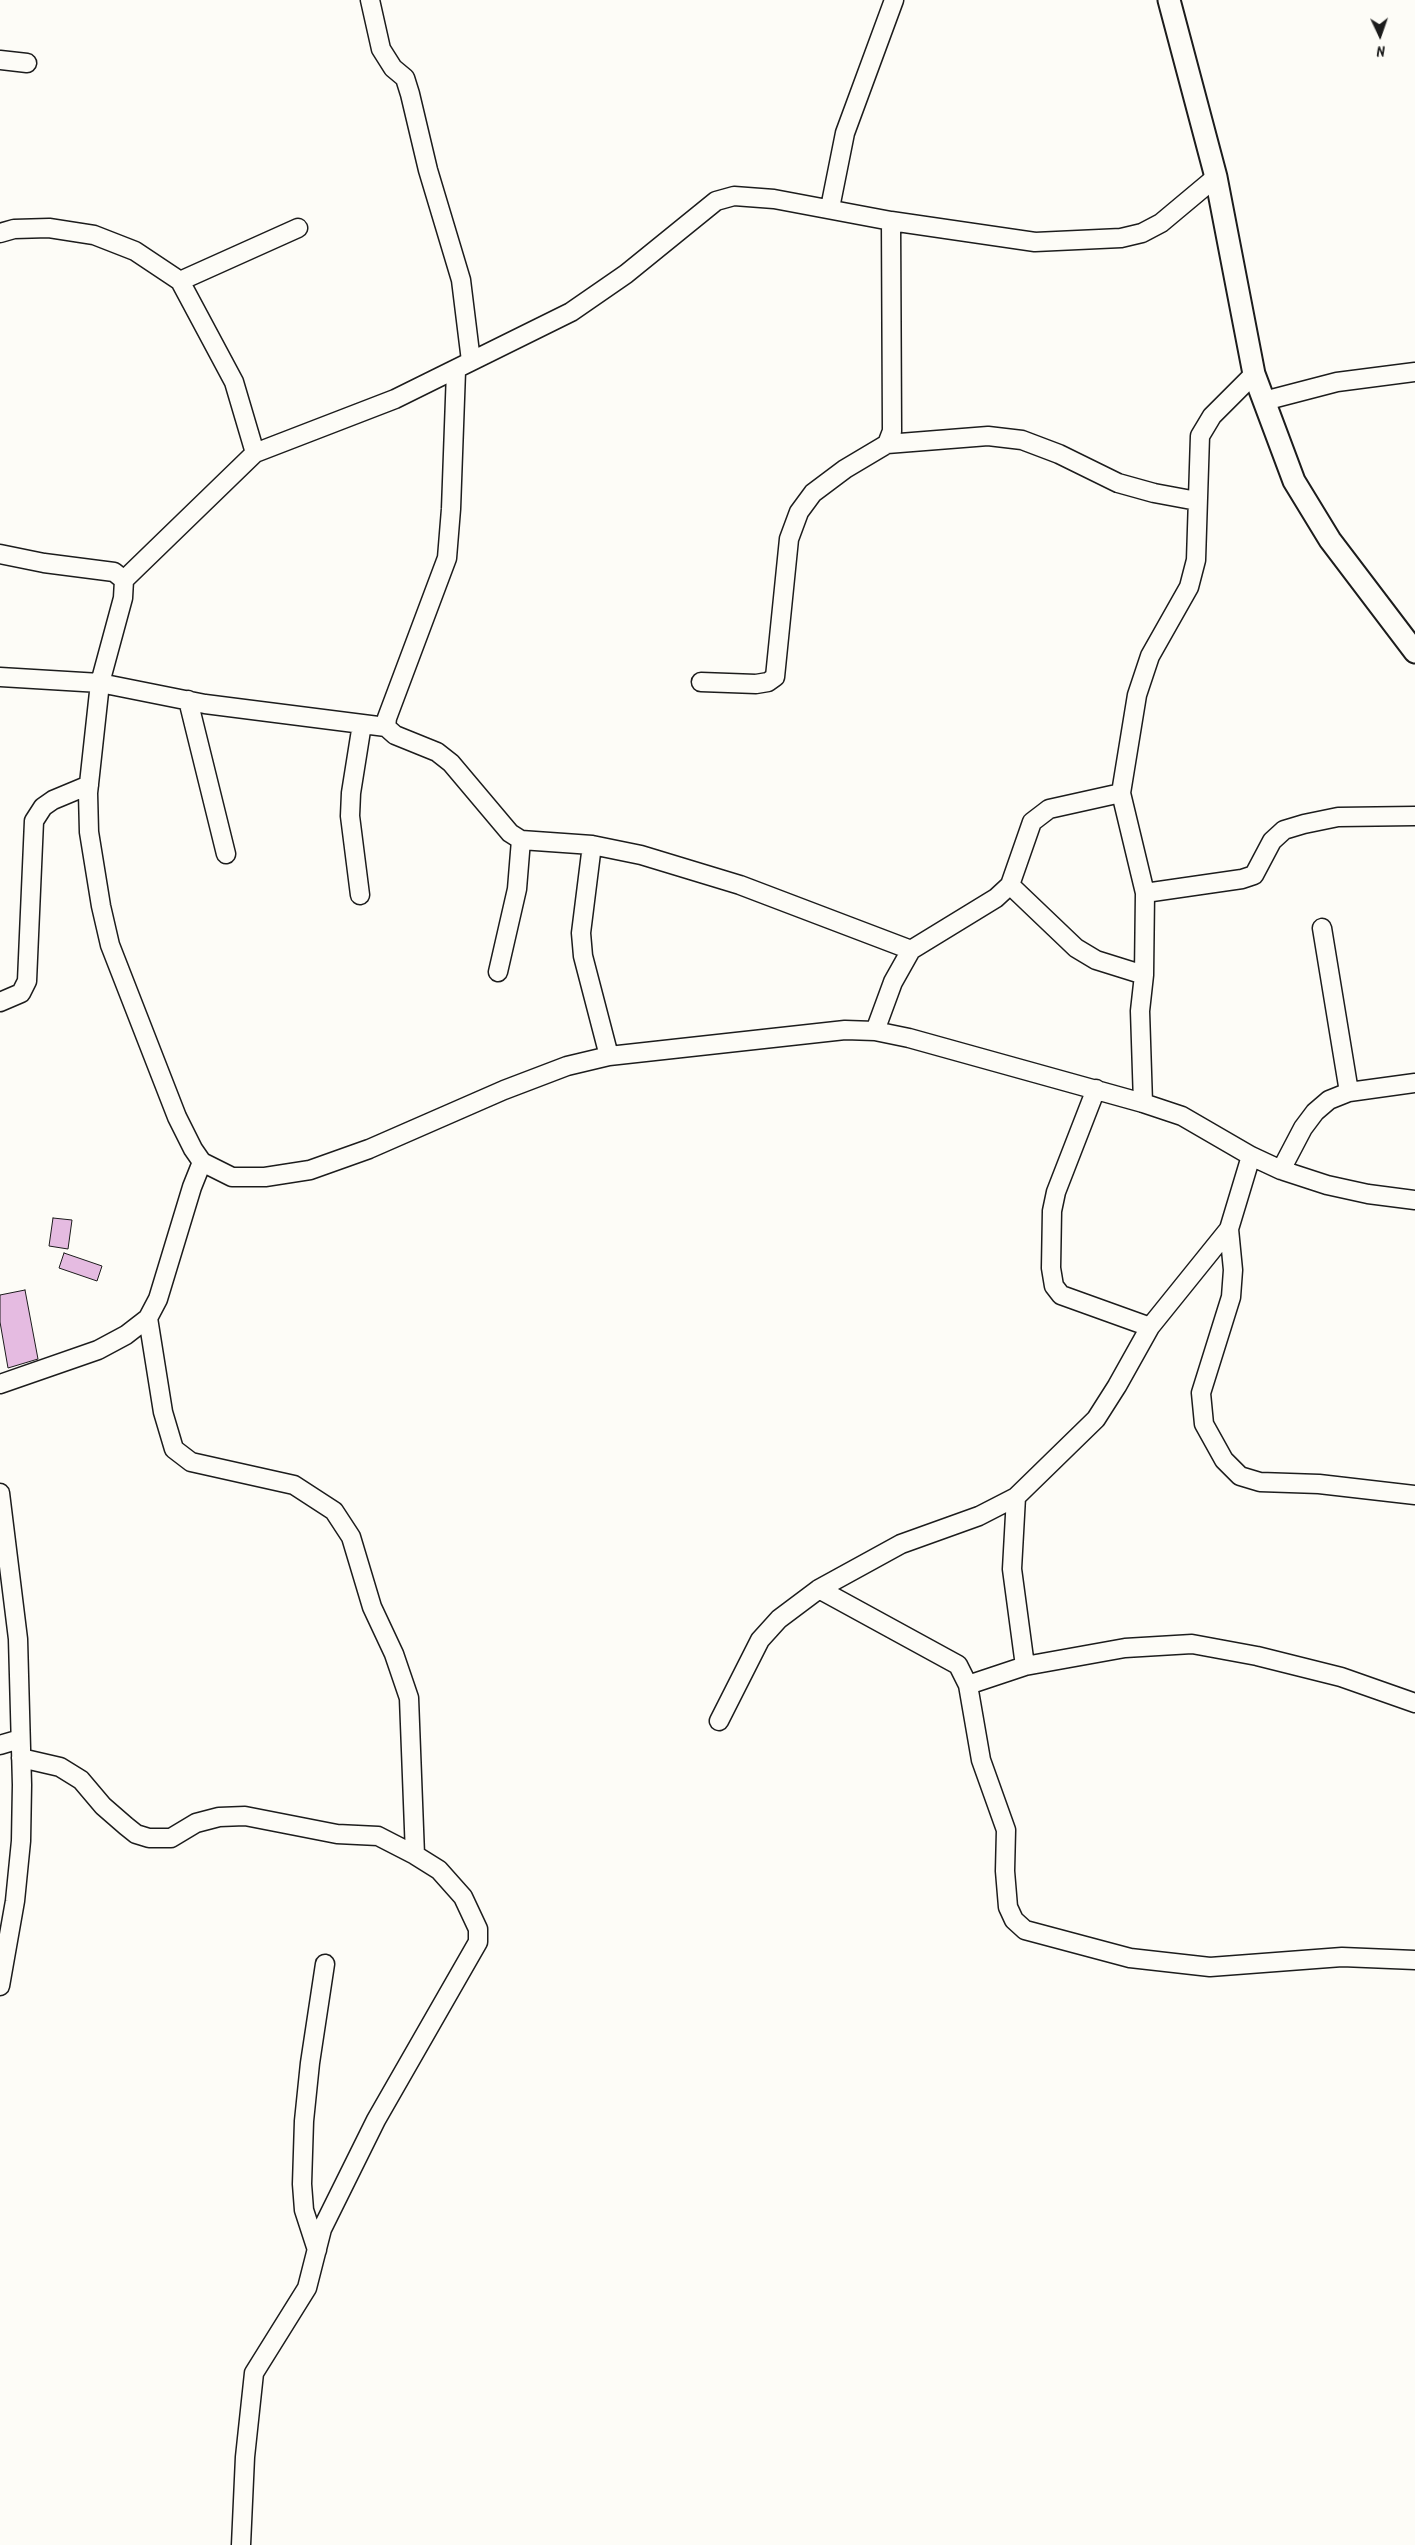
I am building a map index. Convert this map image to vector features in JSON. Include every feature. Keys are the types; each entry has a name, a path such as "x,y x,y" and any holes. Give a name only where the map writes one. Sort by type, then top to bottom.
{"street":[{"path":"370,0 381,49 393,68 405,78 410,94 428,170 461,280 471,361"},
{"path":"830,208 845,133 894,0"},
{"path":"1169,0 1216,177 1254,374 1264,401 1294,480 1330,540 1415,652"},
{"path":"0,60 27,63"},
{"path":"1216,177 1161,223 1142,233 1120,238 1036,242 891,220 774,199 734,196 716,202 690,220 626,274 571,312 395,400 255,453 124,580 123,598 100,683 89,785 89,832 101,906 110,945 177,1116 193,1149 202,1162 232,1177 265,1177 310,1170 369,1149 504,1090 567,1066 609,1056 845,1030 875,1032 909,1038 1143,1103 1182,1116 1251,1156 1281,1170 1327,1185 1368,1194 1415,1200"},
{"path":"887,444 892,431 893,420 891,220"},
{"path":"0,233 14,229 49,228 94,235 135,251 180,281 234,382 255,453"},
{"path":"180,281 298,228"},
{"path":"386,728 387,718 447,558 451,509 456,371"},
{"path":"1264,401 1337,382 1415,372"},
{"path":"1143,1103 1140,1011 1144,975 1145,893 1121,793 1140,687 1150,656 1189,587 1196,560 1200,436 1212,416 1254,374"},
{"path":"701,682 756,684 768,682 775,677 789,539 799,512 813,493 845,469 887,444 988,436 1022,440 1059,454 1118,483 1154,493 1197,501"},
{"path":"0,554 44,563 114,572 124,580"},
{"path":"0,677 100,683 188,700 386,728 395,735 437,752 451,763 510,833 521,840 592,845 641,855 740,885 911,950"},
{"path":"188,700 226,854"},
{"path":"360,895 350,816 351,793 362,724"},
{"path":"0,1002 21,993 27,981 34,821 43,807 53,800 89,785"},
{"path":"875,1032 893,982 911,950 996,898 1010,885 1032,822 1049,809 1121,793"},
{"path":"1145,893 1242,879 1254,875 1272,840 1284,830 1304,824 1338,817 1415,816"},
{"path":"498,972 517,889 521,840"},
{"path":"592,845 581,933 583,956 609,1056"},
{"path":"1010,885 1076,948 1096,960 1144,975"},
{"path":"1322,928 1349,1092"},
{"path":"1281,1170 1303,1128 1315,1112 1328,1100 1349,1092 1415,1083"},
{"path":"1096,1089 1056,1192 1052,1210 1051,1268 1054,1286 1061,1295 1150,1327"},
{"path":"719,1721 760,1640 779,1619 819,1589 901,1544 980,1516 1016,1497 1096,1419 1150,1327 1229,1229 1251,1156"},
{"path":"0,1384 4,1381 98,1350 126,1335 148,1318 158,1299 189,1195 202,1162"},
{"path":"1229,1229 1233,1270 1231,1297 1201,1393 1204,1424 1224,1460 1240,1476 1260,1482 1319,1484 1415,1495"},
{"path":"148,1318 163,1412 174,1449 191,1462 294,1485 334,1511 351,1537 372,1607 394,1654 409,1698 415,1855"},
{"path":"0,1493 18,1639 22,1841 3,1954 0,1986"},
{"path":"1016,1497 1012,1569 1025,1666"},
{"path":"819,1589 958,1665 968,1685 981,1760 1006,1830 1004,1870 1008,1907 1014,1920 1025,1930 1130,1958 1210,1967 1342,1957 1415,1960"},
{"path":"968,1685 1025,1666 1125,1648 1192,1644 1258,1656 1341,1677 1415,1704"},
{"path":"0,1745 20,1739"},
{"path":"20,1758 60,1767 81,1780 103,1806 126,1826 136,1834 149,1838 171,1838 196,1823 219,1816 245,1816 337,1834 378,1836 439,1870 463,1897 478,1929 478,1942 376,2120 322,2229 307,2288 254,2373 245,2457 241,2545"},
{"path":"317,2250 304,2210 302,2184 304,2121 310,2063 325,1964"}],"building":[{"path":"53,1218 72,1220 68,1249 49,1246"},
{"path":"64,1253 102,1266 97,1281 59,1268"},
{"path":"25,1290 38,1359 8,1368 0,1322 0,1295"}]}
